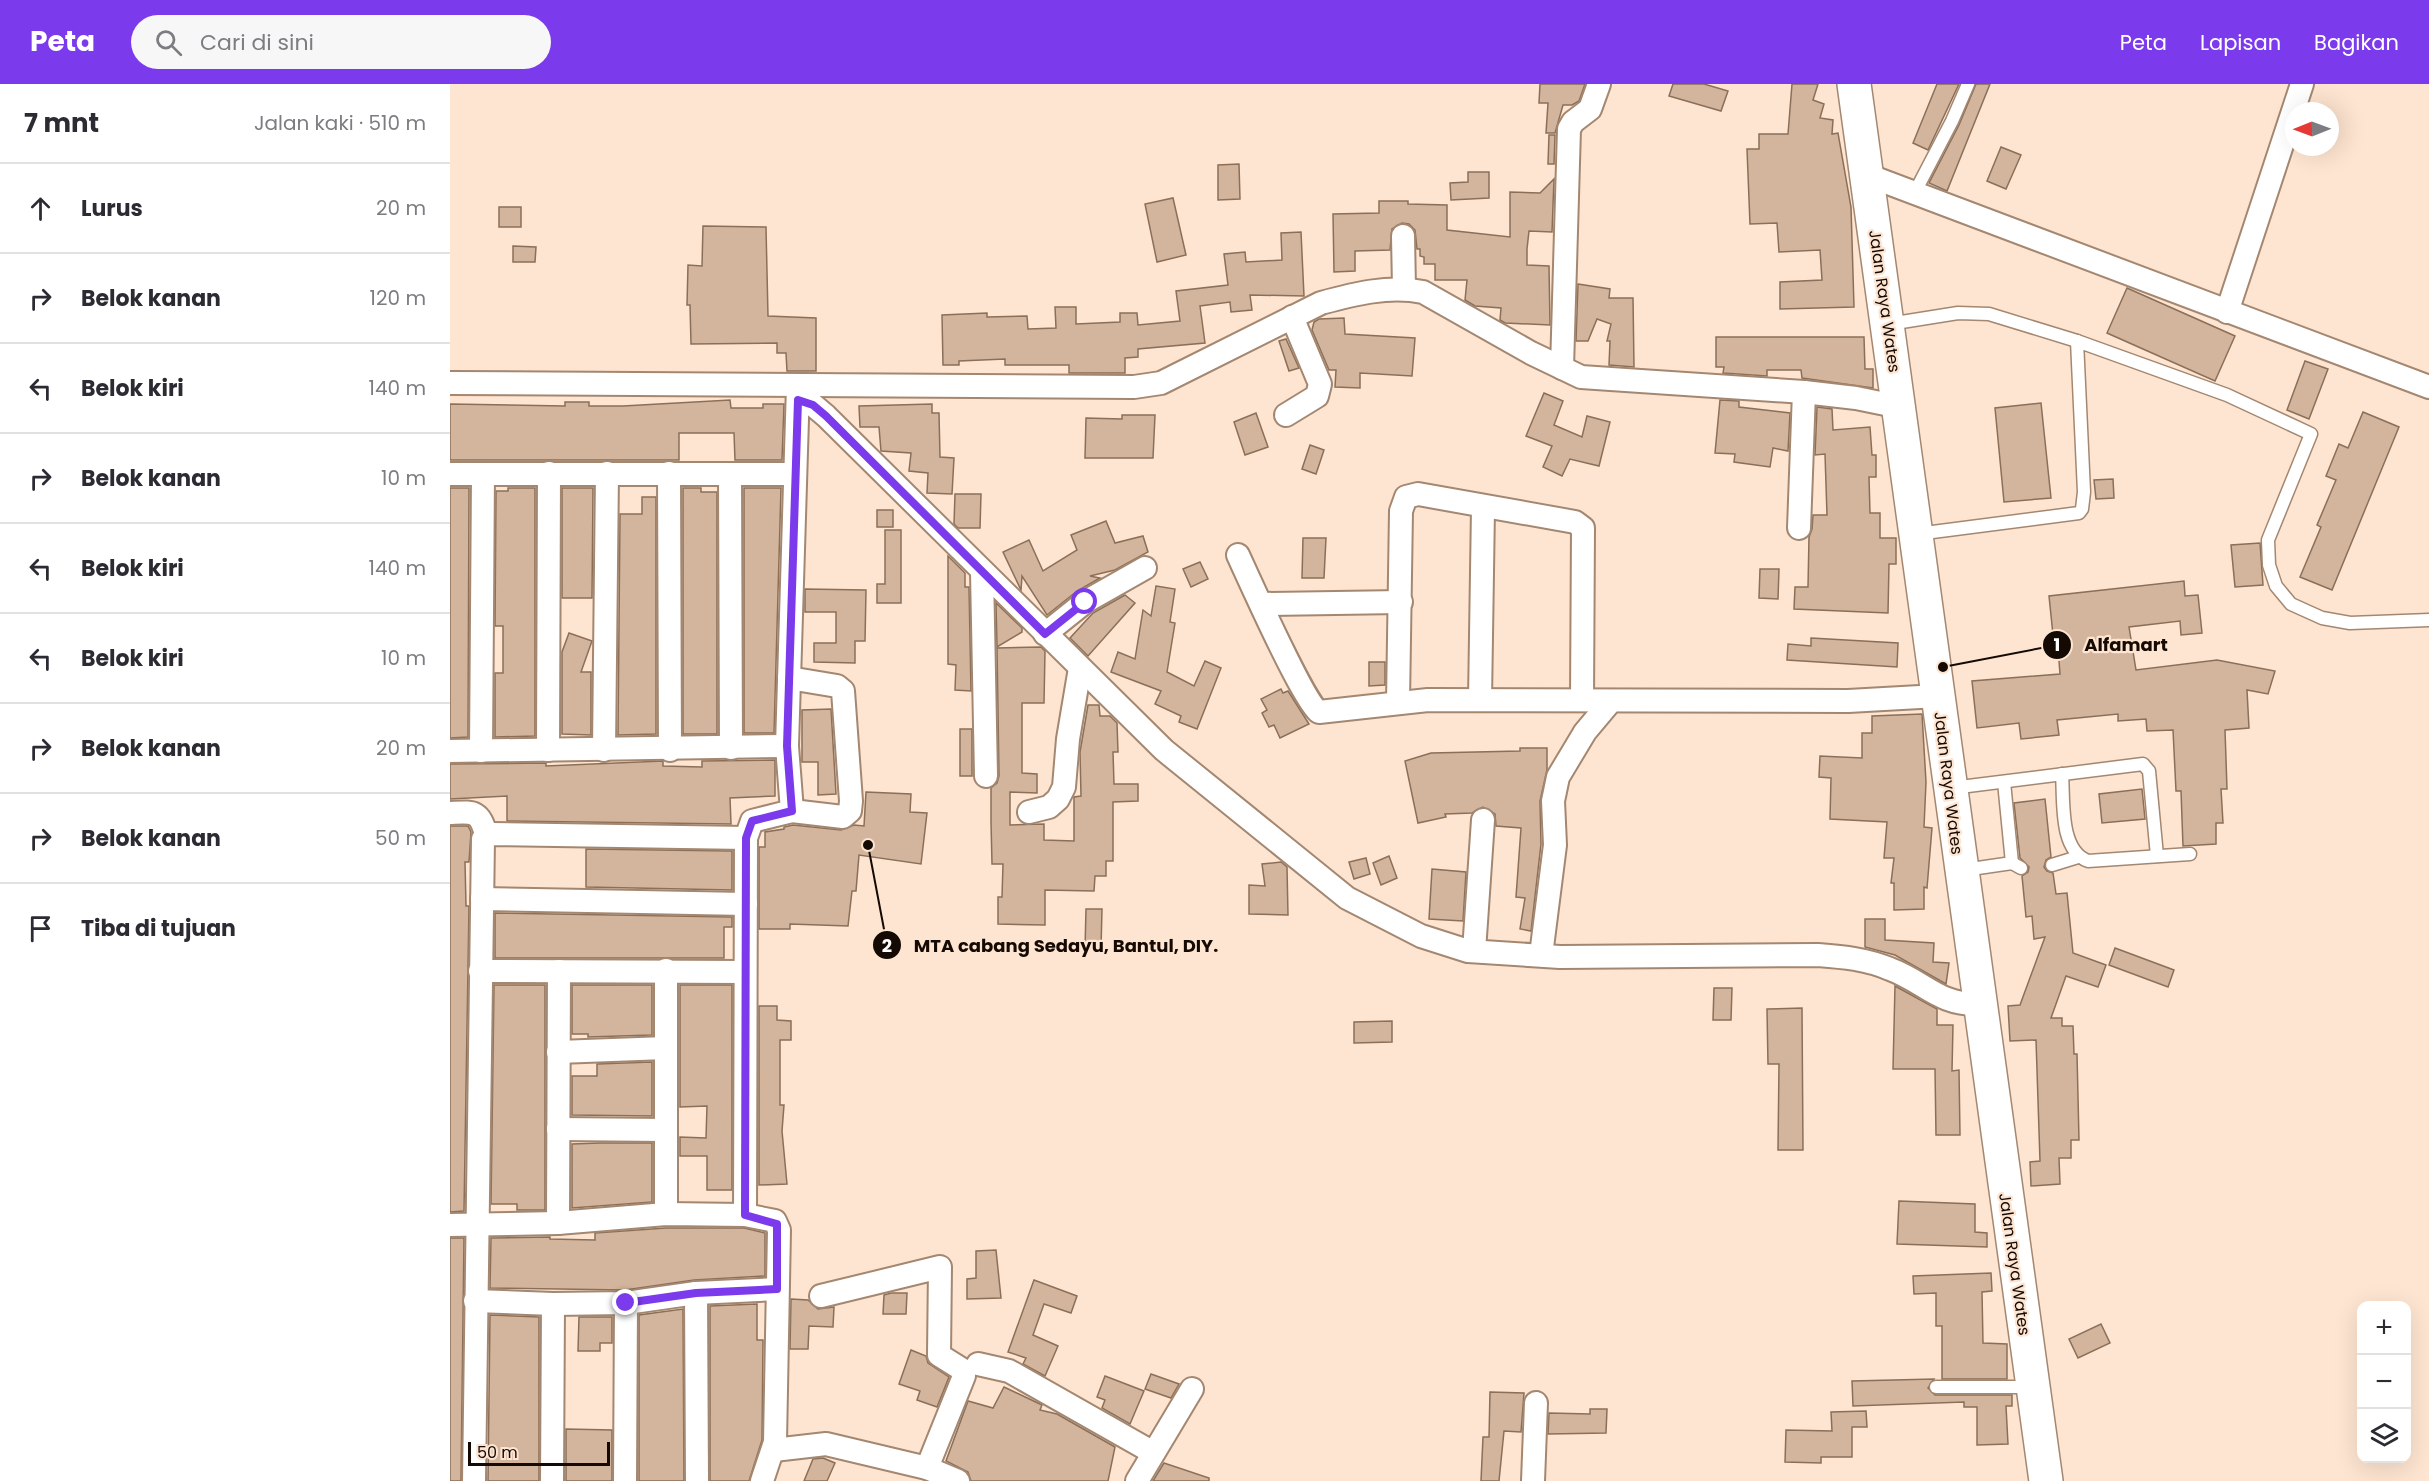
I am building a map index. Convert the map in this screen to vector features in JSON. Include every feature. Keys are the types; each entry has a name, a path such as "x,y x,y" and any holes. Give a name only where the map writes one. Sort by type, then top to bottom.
{"highway":[{"name":"Jalan Raya Wates","path":"1854,84 1917,534 1960,870 2046,1481"}],"street":[{"path":"1562,368 1569,129 1573,122 1590,108 1599,84"},
{"path":"2227,312 2302,84"},
{"path":"1867,175 2429,387"},
{"path":"1403,236 1404,288"},
{"path":"450,383 798,393 1134,387 1161,383 1321,303 1349,295 1404,288 1423,292 1581,377 1804,392 1856,398 1900,408"},
{"path":"1286,415 1317,396 1320,384 1292,317"},
{"path":"1799,528 1804,392"},
{"path":"792,811 787,746 798,393"},
{"path":"798,393 826,416 1164,750 1347,898 1421,936 1474,951 1541,955 1818,955 1860,958 1893,969 1948,1001 1979,1004"},
{"path":"548,750 549,473"},
{"path":"604,750 607,473"},
{"path":"669,473 670,750"},
{"path":"450,474 794,474"},
{"path":"481,751 483,474"},
{"path":"730,474 731,748"},
{"path":"1398,702 1401,511 1406,497 1418,494 1483,508 1575,522 1583,528 1582,700"},
{"path":"1480,700 1483,508"},
{"path":"1238,555 1314,709 1325,712 1398,702 1848,700 1938,696"},
{"path":"1045,634 1085,602 1145,568"},
{"path":"982,572 986,776"},
{"path":"1262,604 1401,602"},
{"path":"1029,812 1049,807 1058,799 1064,787 1068,739 1080,668"},
{"path":"745,1215 746,838 752,821 792,811 843,817 850,811 851,801 843,691 837,686 789,678"},
{"path":"1541,955 1555,845 1553,801 1558,777 1585,732 1611,701"},
{"path":"450,751 670,750 787,746"},
{"path":"450,813 477,814 481,818 486,834 483,839 480,971 474,1481"},
{"path":"1474,951 1483,820"},
{"path":"486,834 746,838"},
{"path":"482,898 746,904"},
{"path":"666,970 666,1214"},
{"path":"480,971 745,972"},
{"path":"558,1223 559,971"},
{"path":"558,1052 666,1048"},
{"path":"558,1130 666,1130"},
{"path":"450,1226 558,1223 666,1214 745,1215 777,1224 774,1450 762,1481"},
{"path":"821,1296 940,1267 939,1355 964,1372 927,1468"},
{"path":"475,1301 553,1304 626,1303 696,1293 777,1289"},
{"path":"696,1293 697,1481"},
{"path":"625,1481 626,1303"},
{"path":"552,1481 553,1304"},
{"path":"978,1364 1009,1371 1152,1452"},
{"path":"1137,1481 1152,1452 1192,1389"},
{"path":"1533,1481 1536,1403"},
{"path":"774,1450 826,1444 927,1468 958,1481"}],"lane":[{"path":"1914,194 1952,121 1968,84"},
{"path":"1888,325 1958,313 1989,314 2078,341 2227,395 2311,434 2268,540 2269,565 2276,586 2291,604 2322,618 2350,623 2429,620"},
{"path":"1917,534 2073,514 2082,509 2084,492 2078,341"},
{"path":"1950,788 2143,764 2149,771 2157,856"},
{"path":"2062,774 2067,834 2070,845 2078,857 2088,861 2190,854"},
{"path":"1960,870 2017,866 2004,782"},
{"path":"2052,865 2078,857"},
{"path":"1936,1387 2032,1387"}],"building":[{"path":"1540,84 1585,84 1579,101 1572,105 1563,105 1555,133 1546,133 1548,103 1539,103"},
{"path":"1673,84 1704,84 1728,91 1721,111 1669,96"},
{"path":"1792,84 1818,84 1813,100 1824,104 1820,118 1833,120 1832,134 1838,133 1851,207 1854,307 1780,309 1780,282 1822,280 1820,250 1779,252 1777,223 1750,224 1747,149 1759,149 1759,134 1788,134"},
{"path":"1937,84 1959,84 1928,150 1913,143"},
{"path":"1976,84 1990,84 1947,191 1929,183 1959,125"},
{"path":"1549,135 1555,135 1554,164 1548,164"},
{"path":"2001,147 2021,155 2006,189 1987,181"},
{"path":"1239,164 1240,199 1218,200 1218,165"},
{"path":"1468,172 1489,172 1489,198 1451,200 1450,183 1468,182"},
{"path":"1554,179 1552,232 1529,231 1527,249 1527,265 1549,266 1550,325 1505,323 1500,320 1501,308 1475,306 1465,300 1467,280 1435,280 1435,264 1424,264 1424,257 1420,256 1420,249 1417,249 1415,230 1409,224 1402,223 1392,229 1390,250 1355,251 1355,271 1334,272 1333,214 1379,213 1379,201 1447,205 1447,230 1510,237 1510,192 1540,193"},
{"path":"1173,198 1186,255 1157,262 1145,204"},
{"path":"499,207 521,207 521,227 499,227"},
{"path":"703,226 766,227 768,316 816,318 816,371 787,371 786,353 777,353 777,343 691,344 690,305 687,305 688,265 702,266"},
{"path":"1301,232 1304,296 1250,295 1252,310 1231,312 1230,302 1200,306 1205,343 1138,349 1138,357 1125,358 1125,373 1069,373 1069,365 1005,365 1005,359 959,361 959,365 943,365 942,315 987,313 987,317 1027,316 1028,329 1056,328 1055,307 1076,307 1076,324 1120,322 1120,313 1137,313 1138,325 1180,321 1176,291 1228,285 1224,254 1245,252 1246,262 1282,260 1281,233"},
{"path":"513,246 536,247 535,262 513,262"},
{"path":"1578,284 1610,289 1609,298 1633,298 1634,367 1609,365 1610,341 1607,341 1611,324 1597,319 1588,341 1576,341"},
{"path":"2127,288 2235,336 2215,381 2107,333"},
{"path":"1344,318 1345,334 1415,338 1412,376 1360,373 1360,388 1335,387 1336,370 1329,370 1312,330 1314,322 1319,319"},
{"path":"1716,337 1864,337 1865,369 1873,369 1873,388 1802,378 1801,370 1767,370 1767,376 1723,373 1724,367 1716,367"},
{"path":"1286,339 1299,368 1289,371 1279,341"},
{"path":"2305,361 2328,369 2309,419 2287,410"},
{"path":"1544,393 1563,401 1554,425 1582,437 1587,416 1610,422 1599,466 1570,459 1562,476 1543,467 1552,446 1526,436"},
{"path":"730,400 731,408 763,408 763,404 784,404 782,460 735,460 734,433 679,433 679,460 450,460 450,404 565,406 565,402 589,402 589,406 623,406"},
{"path":"1720,400 1739,401 1739,407 1790,413 1788,451 1773,448 1770,467 1734,462 1735,454 1715,453"},
{"path":"2041,403 2051,498 2004,502 1995,408"},
{"path":"932,404 932,413 939,413 940,457 954,458 952,494 927,493 928,473 909,471 911,453 881,451 879,427 860,427 859,406"},
{"path":"1817,407 1832,409 1833,430 1870,427 1872,455 1876,455 1876,477 1869,477 1870,513 1880,513 1880,538 1896,538 1896,564 1889,564 1888,613 1794,609 1795,587 1808,587 1809,537 1813,515 1827,515 1825,454 1815,455"},
{"path":"2363,412 2399,427 2332,590 2300,577 2321,527 2317,525 2336,480 2326,476 2339,444 2348,448"},
{"path":"1256,413 1268,447 1245,455 1234,422"},
{"path":"1122,415 1155,415 1153,458 1085,458 1086,418 1122,419"},
{"path":"1310,445 1324,450 1316,474 1302,469"},
{"path":"2113,479 2114,498 2096,499 2094,480"},
{"path":"450,488 469,488 468,737 450,738"},
{"path":"508,488 535,488 535,736 495,737 495,673 503,673 503,626 495,626 496,491 508,491"},
{"path":"562,488 593,488 592,598 562,598"},
{"path":"683,488 701,488 701,492 717,492 717,734 683,734"},
{"path":"744,488 781,488 774,733 744,733"},
{"path":"955,494 981,494 980,528 958,528 954,524"},
{"path":"642,497 656,497 656,734 618,735 620,514 642,514"},
{"path":"877,510 893,510 893,527 877,527"},
{"path":"1106,521 1115,543 1143,536 1148,552 1115,570 1090,576 1100,578 1077,591 1047,615 1022,576 1021,590 1003,552 1029,540 1043,571 1077,550 1071,535"},
{"path":"885,530 901,530 901,603 877,603 877,584 885,584"},
{"path":"1303,538 1326,538 1324,578 1302,578"},
{"path":"2260,543 2263,585 2235,587 2231,545"},
{"path":"948,556 965,573 965,587 969,587 971,691 955,690 956,665 948,664"},
{"path":"1200,562 1208,579 1191,587 1183,569"},
{"path":"1760,569 1779,569 1778,599 1759,598"},
{"path":"2184,581 2185,596 2198,595 2202,633 2181,635 2180,621 2129,627 2136,670 2217,660 2275,671 2268,694 2247,690 2249,728 2225,730 2227,789 2221,789 2223,823 2216,823 2216,844 2183,846 2181,791 2176,791 2173,730 2147,731 2146,719 2118,721 2118,714 2057,720 2059,735 2021,739 2019,723 1977,728 1972,681 2060,674 2057,635 2053,635 2049,596"},
{"path":"1156,586 1175,589 1170,622 1175,623 1167,672 1194,686 1205,661 1221,668 1197,729 1179,722 1181,716 1155,704 1161,691 1111,672 1118,652 1135,659 1143,610 1151,616"},
{"path":"805,589 866,590 865,641 855,641 855,663 814,662 814,643 836,643 836,612 805,612"},
{"path":"1125,595 1135,603 1088,656 1070,638 1093,613"},
{"path":"996,603 1022,628 1022,632 997,647"},
{"path":"569,633 592,641 581,672 591,672 591,735 562,734 562,652"},
{"path":"1811,638 1898,643 1897,667 1787,660 1788,644 1811,646"},
{"path":"1041,647 1045,651 1044,703 1022,703 1022,773 1037,774 1037,793 1010,792 1010,825 1044,824 1044,840 1074,841 1074,797 1081,796 1080,752 1088,705 1099,705 1100,716 1110,716 1117,723 1118,752 1113,752 1114,784 1138,784 1138,801 1113,802 1113,861 1106,861 1106,876 1095,876 1094,891 1045,890 1045,925 998,924 998,897 1002,897 1003,864 992,864 991,822 991,788 997,783 999,776 997,648"},
{"path":"1369,662 1385,662 1385,685 1369,686"},
{"path":"1281,689 1283,693 1288,691 1309,724 1280,738 1274,725 1269,727 1262,713 1267,710 1261,699"},
{"path":"831,709 836,794 818,795 818,762 802,762 802,710"},
{"path":"1922,714 1926,782 1924,827 1932,828 1927,888 1924,887 1924,909 1894,910 1894,883 1891,883 1894,858 1884,858 1887,822 1830,819 1831,778 1819,777 1820,756 1862,758 1862,733 1872,733 1872,716"},
{"path":"960,729 972,729 972,776 960,776"},
{"path":"1520,748 1547,748 1547,770 1540,801 1541,844 1531,931 1520,929 1525,898 1516,897 1521,828 1496,826 1495,814 1483,807 1472,813 1445,814 1446,817 1418,823 1405,761 1431,753 1520,751"},
{"path":"775,760 775,796 730,798 731,824 507,821 507,796 450,799 450,764 546,763 546,766 663,761 663,766 702,767 702,761"},
{"path":"2142,789 2145,819 2102,823 2099,794"},
{"path":"866,792 911,794 910,812 927,813 921,864 859,855 856,891 852,891 848,926 790,924 790,929 759,929 759,847 765,847 765,832 793,825 841,830 854,825 864,826"},
{"path":"2045,799 2051,857 2046,860 2044,867 2053,873 2056,894 2067,893 2073,953 2106,965 2098,987 2066,976 2051,1018 2062,1018 2062,1026 2073,1026 2074,1054 2077,1054 2079,1140 2071,1140 2071,1158 2059,1158 2060,1184 2031,1186 2030,1162 2040,1161 2036,1040 2010,1041 2008,1006 2020,1005 2045,937 2034,939 2032,916 2026,917 2022,876 2028,872 2029,867 2020,858 2014,803"},
{"path":"450,826 468,826 471,832 469,862 465,862 466,906 469,906 464,1211 450,1212"},
{"path":"586,849 732,851 732,890 586,887"},
{"path":"1389,856 1397,878 1381,885 1373,863"},
{"path":"1366,858 1370,874 1354,879 1349,862"},
{"path":"1281,862 1287,867 1288,915 1249,914 1249,885 1265,886 1262,864"},
{"path":"1432,869 1466,872 1463,921 1429,919"},
{"path":"1086,909 1102,909 1101,949 1085,949"},
{"path":"495,913 732,917 732,927 724,927 724,958 495,958"},
{"path":"1865,919 1885,919 1885,940 1934,943 1933,962 1949,963 1946,984 1895,955 1865,947"},
{"path":"2115,948 2174,970 2168,987 2109,965"},
{"path":"494,985 545,985 545,1210 517,1210 517,1204 491,1204"},
{"path":"572,985 652,985 652,1035 588,1037 588,1034 572,1034"},
{"path":"680,985 732,985 732,1190 707,1190 707,1156 680,1156 680,1137 706,1138 707,1106 680,1107"},
{"path":"1895,986 1937,1009 1937,1025 1953,1025 1952,1071 1959,1070 1960,1135 1936,1135 1935,1069 1893,1069"},
{"path":"1714,988 1732,988 1731,1020 1713,1020"},
{"path":"759,1006 777,1006 777,1020 791,1021 791,1040 780,1040 780,1105 784,1105 782,1131 787,1184 759,1185"},
{"path":"1802,1008 1803,1150 1778,1150 1779,1064 1768,1064 1767,1009"},
{"path":"1392,1021 1392,1042 1354,1043 1354,1022"},
{"path":"652,1062 652,1116 572,1115 572,1076 597,1076 597,1064"},
{"path":"652,1143 652,1202 572,1208 572,1144"},
{"path":"1899,1201 1975,1204 1975,1232 1987,1233 1987,1247 1897,1244"},
{"path":"666,1228 744,1228 765,1233 765,1276 694,1280 625,1290 490,1288 491,1238 550,1237 550,1239 595,1240 595,1233"},
{"path":"450,1238 464,1238 461,1481 450,1481"},
{"path":"996,1250 1001,1298 967,1299 967,1279 976,1278 976,1251"},
{"path":"1991,1273 1992,1291 1982,1292 1983,1343 2007,1344 2007,1379 1942,1379 1942,1326 1936,1326 1936,1293 1914,1294 1913,1276"},
{"path":"1034,1280 1077,1296 1071,1313 1044,1304 1033,1335 1058,1346 1045,1376 1023,1364 1026,1358 1008,1352"},
{"path":"907,1293 906,1314 883,1314 884,1295"},
{"path":"791,1299 808,1300 818,1309 834,1307 833,1327 809,1326 808,1349 790,1349"},
{"path":"757,1304 757,1340 763,1340 762,1440 749,1481 710,1481 710,1306"},
{"path":"683,1309 684,1481 639,1481 639,1315"},
{"path":"490,1315 539,1317 539,1481 488,1481"},
{"path":"579,1317 612,1317 612,1343 600,1343 600,1351 578,1351"},
{"path":"2101,1324 2110,1343 2078,1358 2069,1339"},
{"path":"911,1350 926,1356 928,1363 949,1377 937,1407 917,1400 920,1391 899,1384"},
{"path":"1151,1374 1179,1384 1171,1398 1145,1389"},
{"path":"1105,1376 1144,1391 1130,1424 1102,1408 1105,1400 1097,1397"},
{"path":"1934,1379 1928,1388 1935,1395 2012,1395 2012,1406 2006,1406 2008,1444 1977,1445 1977,1407 1964,1407 1964,1402 1853,1406 1852,1381"},
{"path":"1004,1387 1042,1405 1040,1410 1057,1414 1115,1447 1108,1481 971,1481 968,1472 946,1461 968,1401 993,1408"},
{"path":"1490,1392 1524,1393 1521,1432 1504,1431 1499,1481 1481,1481 1483,1437 1489,1437"},
{"path":"1590,1409 1607,1409 1606,1433 1548,1434 1549,1413 1590,1414"},
{"path":"1866,1411 1867,1427 1852,1427 1852,1457 1821,1457 1821,1463 1785,1462 1786,1430 1832,1431 1831,1412"},
{"path":"566,1429 612,1430 612,1481 566,1481"},
{"path":"823,1458 835,1463 827,1481 804,1481 813,1459"},
{"path":"1164,1463 1209,1478 1209,1481 1153,1481"}],"place":[{"name":"Alfamart","path":"1943,667"},
{"name":"MTA cabang Sedayu, Bantul, DIY.","path":"868,845"}],"route":[{"path":"626,1303 696,1293 777,1289 779,1230 777,1224 769,1219 745,1215 746,838 752,821 792,811 787,746 798,400 813,405 826,416 1045,634 1085,602"}]}
